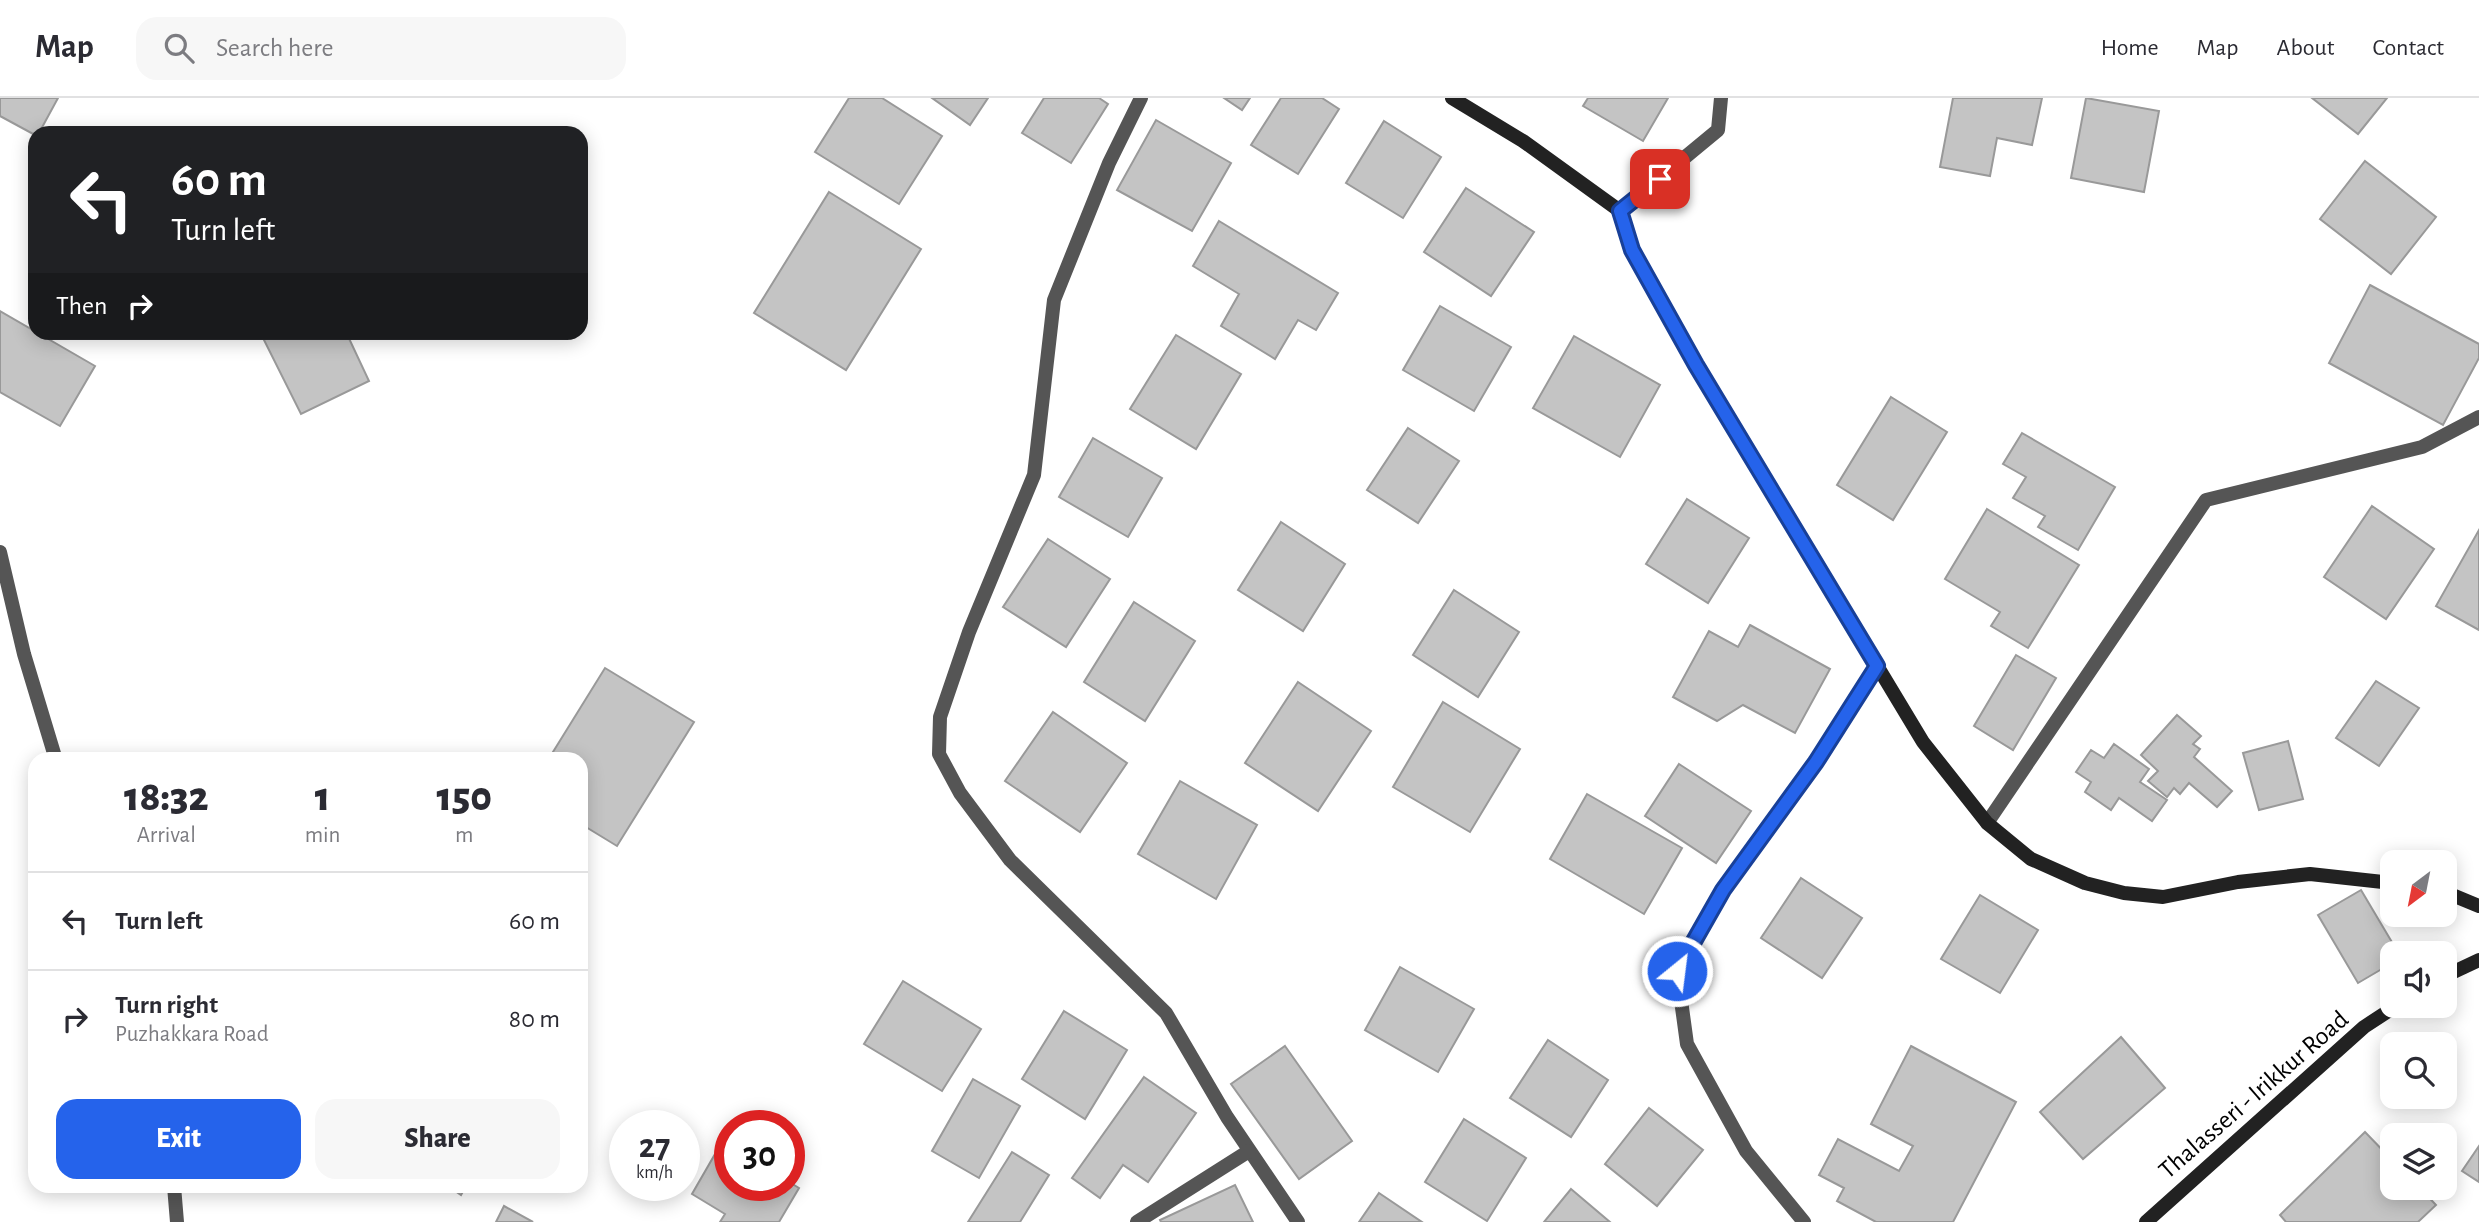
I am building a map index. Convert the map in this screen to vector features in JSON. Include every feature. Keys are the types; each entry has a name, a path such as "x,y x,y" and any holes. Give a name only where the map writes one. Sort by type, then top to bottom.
{"main road":[{"path":"1452,98 1523,141 1620,211 1632,250 1696,365 1923,742 1987,823 2031,859 2085,883 2124,894 2163,897 2238,882 2310,874 2380,882"},
{"path":"2457,897 2479,906"},
{"path":"2457,970 2479,960"},
{"name":"Thalasseri - Irikkur Road","path":"2146,1222 2364,1027 2380,1016"}],"street":[{"path":"1141,98 1109,163 1054,300 1034,475 969,632 940,717 939,754 960,793 1010,860 1166,1013 1250,1151 1297,1222"},
{"path":"1620,211 1718,130 1721,98"},
{"path":"1987,823 2206,500 2422,447 2479,417"},
{"path":"0,552 24,654 55,752"},
{"path":"1804,1222 1746,1151 1687,1044 1677,971 1723,890 1816,762 1877,666"},
{"path":"1137,1222 1250,1151"},
{"path":"175,1193 177,1222"}],"building":[{"path":"0,98 58,98 43,126 28,126 28,131 0,116"},
{"path":"849,98 882,98 942,136 899,204 815,152"},
{"path":"932,98 988,98 970,125"},
{"path":"1044,98 1099,98 1108,104 1071,163 1022,133"},
{"path":"1224,98 1250,98 1242,110"},
{"path":"1281,98 1322,98 1339,109 1298,174 1251,145"},
{"path":"1588,98 1668,98 1643,141 1583,106"},
{"path":"1953,98 2042,98 2032,145 1997,138 1990,176 1940,167"},
{"path":"2086,98 2159,111 2144,192 2071,178"},
{"path":"2312,98 2387,98 2358,134"},
{"path":"1156,120 1231,163 1192,231 1117,190"},
{"path":"1384,121 1441,157 1403,218 1346,183"},
{"path":"2365,161 2436,217 2391,274 2320,219"},
{"path":"1466,188 1534,232 1491,296 1424,252"},
{"path":"829,192 921,249 846,370 754,313"},
{"path":"1219,221 1338,293 1316,330 1298,320 1275,359 1221,326 1239,294 1193,266"},
{"path":"2370,285 2479,344 2479,358 2443,425 2329,363"},
{"path":"1440,306 1511,347 1474,411 1403,370"},
{"path":"0,311 28,327 28,340 50,340 95,366 60,426 0,392"},
{"path":"1176,335 1241,374 1196,449 1130,409"},
{"path":"1574,336 1660,385 1620,457 1533,408"},
{"path":"264,340 350,340 369,381 301,414"},
{"path":"1891,397 1947,432 1893,520 1837,485"},
{"path":"1408,428 1459,461 1418,523 1367,490"},
{"path":"2022,433 2115,487 2078,550 2038,527 2045,516 2013,498 2026,477 2003,464"},
{"path":"1093,438 1162,478 1128,537 1059,497"},
{"path":"1687,499 1749,538 1708,603 1646,564"},
{"path":"2372,506 2434,549 2386,619 2324,577"},
{"path":"1987,509 2079,565 2028,648 1991,626 2000,612 1945,579"},
{"path":"1281,522 1345,564 1303,631 1238,590"},
{"path":"2479,530 2479,630 2436,606"},
{"path":"1048,539 1110,579 1066,647 1003,607"},
{"path":"1454,590 1519,632 1478,697 1413,655"},
{"path":"1134,602 1195,641 1145,721 1084,682"},
{"path":"1750,625 1830,669 1795,733 1743,705 1717,721 1673,697 1709,631 1738,647"},
{"path":"2016,655 2056,678 2013,750 1974,726"},
{"path":"605,668 694,722 617,846 588,828 588,752 553,752"},
{"path":"2376,681 2419,708 2379,766 2336,738"},
{"path":"1298,682 1371,731 1318,811 1245,763"},
{"path":"1443,702 1520,749 1470,832 1393,787"},
{"path":"1053,712 1127,763 1080,832 1005,781"},
{"path":"2177,715 2201,736 2193,744 2200,749 2194,757 2232,791 2217,807 2189,783 2180,794 2174,788 2167,797 2148,781 2158,771 2141,755"},
{"path":"2288,741 2303,799 2259,810 2243,753"},
{"path":"2114,744 2149,769 2140,782 2167,800 2152,821 2119,798 2111,810 2085,792 2091,782 2076,772 2091,750 2104,758"},
{"path":"1679,764 1751,811 1716,863 1645,816"},
{"path":"1180,781 1257,825 1216,899 1138,854"},
{"path":"1587,794 1682,848 1644,914 1550,859"},
{"path":"1801,878 1862,918 1822,978 1761,938"},
{"path":"2361,890 2380,922 2380,928 2384,928 2391,941 2380,941 2380,970 2358,983 2318,915"},
{"path":"1980,895 2038,930 2000,993 1941,959"},
{"path":"1400,967 1474,1009 1438,1072 1365,1030"},
{"path":"903,981 981,1029 942,1091 864,1044"},
{"path":"1064,1011 1127,1050 1085,1119 1022,1079"},
{"path":"2121,1037 2165,1088 2083,1159 2040,1112"},
{"path":"1548,1040 1608,1080 1571,1137 1510,1098"},
{"path":"1285,1046 1352,1141 1299,1179 1231,1084"},
{"path":"1911,1046 2016,1102 1953,1222 1876,1222 1837,1201 1844,1188 1819,1175 1838,1139 1899,1171 1913,1146 1871,1124"},
{"path":"1144,1077 1196,1113 1148,1182 1123,1165 1100,1198 1072,1178"},
{"path":"973,1079 1020,1106 979,1178 932,1151"},
{"path":"1649,1108 1703,1150 1657,1206 1605,1164"},
{"path":"1464,1119 1526,1158 1487,1221 1425,1182"},
{"path":"2365,1132 2380,1148 2380,1200 2431,1200 2436,1205 2418,1222 2286,1222 2280,1215"},
{"path":"2479,1146 2479,1182 2462,1171"},
{"path":"1012,1152 1049,1175 1020,1222 968,1222"},
{"path":"714,1156 714,1201 791,1201 779,1222 720,1222 725,1214 700,1199 700,1180"},
{"path":"1235,1185 1253,1222 1160,1220"},
{"path":"1571,1189 1610,1222 1544,1222"},
{"path":"1379,1193 1422,1222 1359,1222"},
{"path":"504,1206 533,1222 496,1222"}],"route":[{"path":"1660,179 1620,211 1632,250 1696,365 1877,666 1816,762 1723,890 1677,971"}]}
